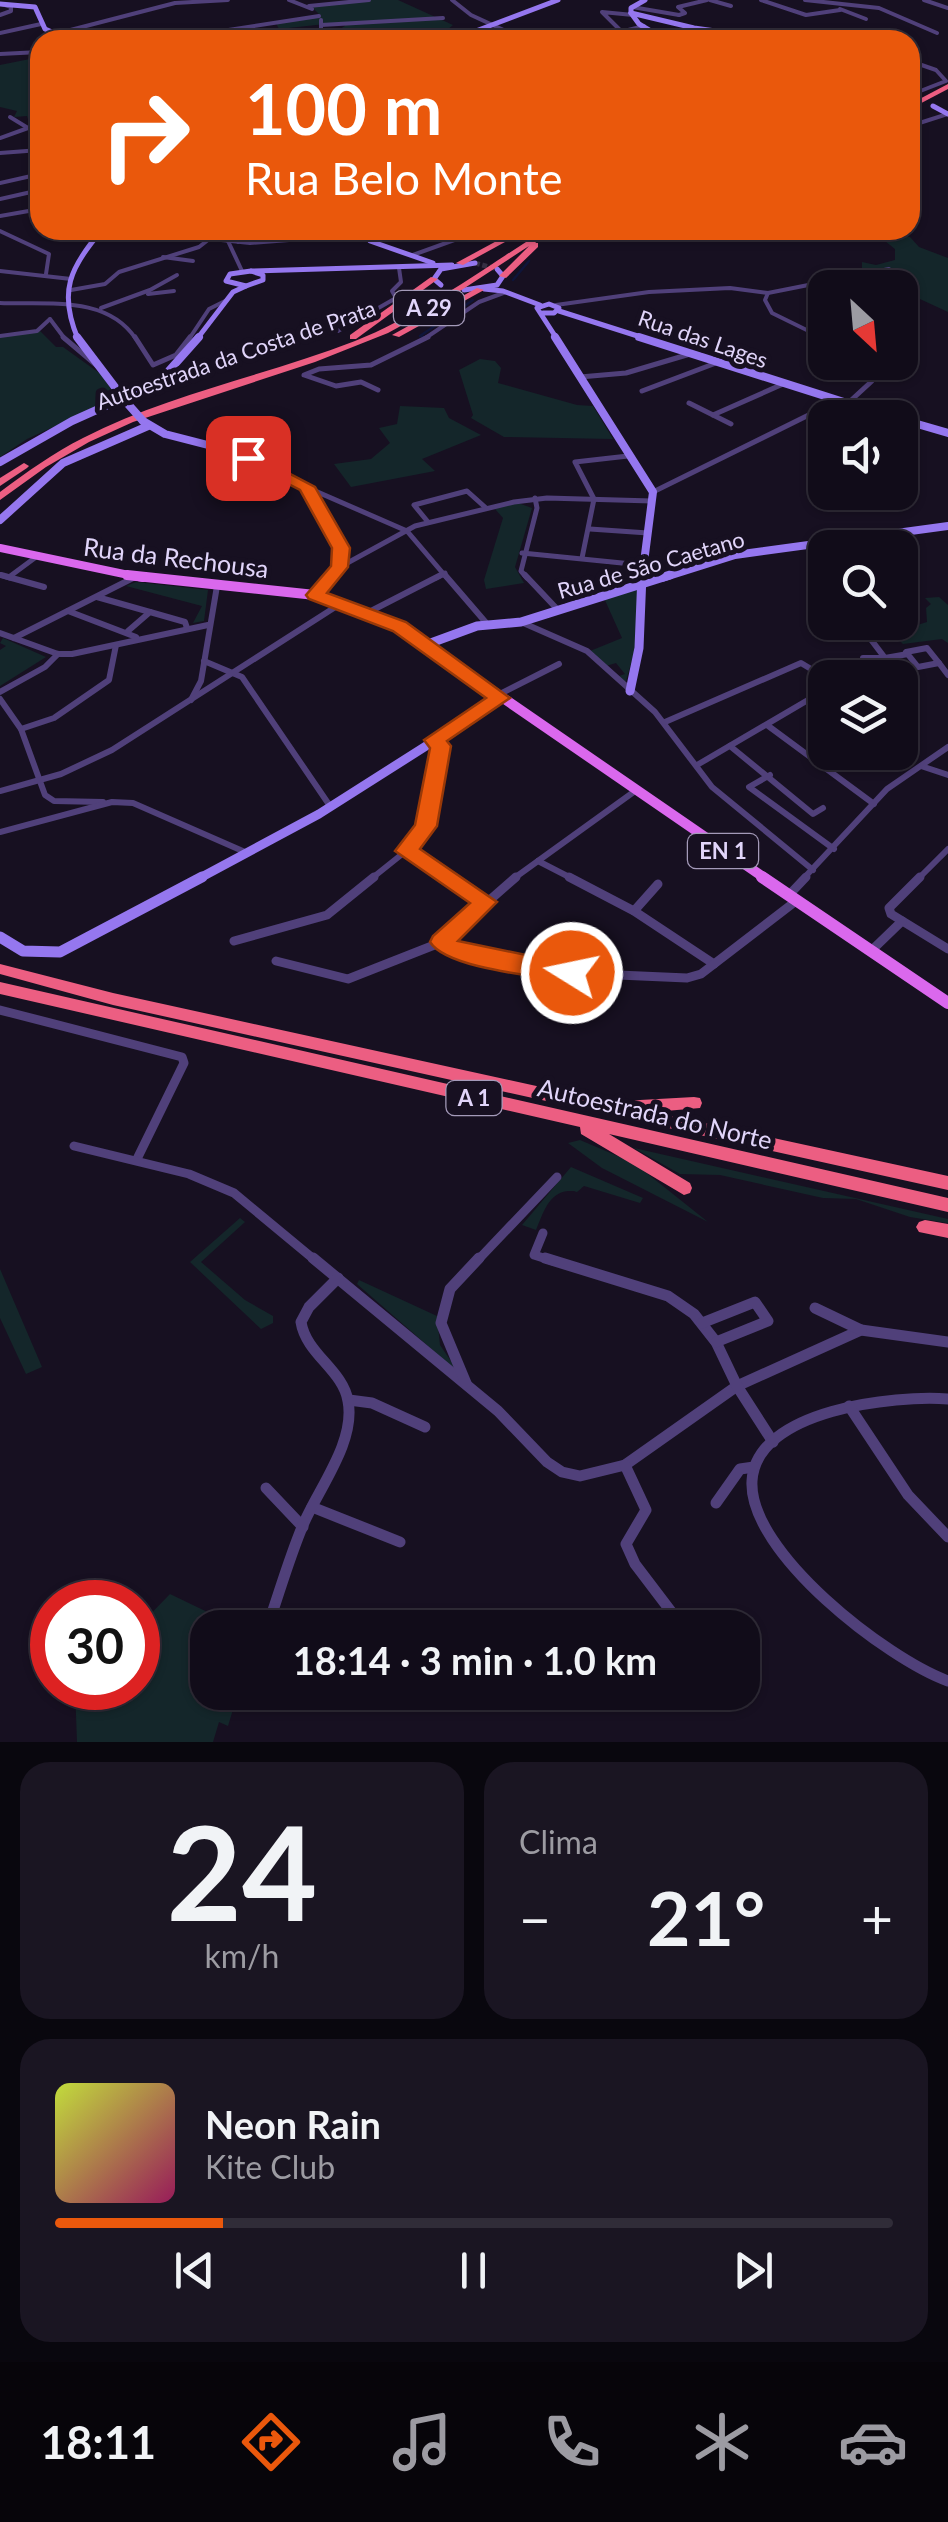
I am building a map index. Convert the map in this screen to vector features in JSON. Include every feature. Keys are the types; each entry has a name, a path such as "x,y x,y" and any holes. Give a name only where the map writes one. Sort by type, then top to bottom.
{"highway":[{"path":"920,104 947,87"},
{"path":"456,264 503,240"},
{"name":"Autoestrada da Costa de Prata","path":"0,484 58,444 145,404 353,337 424,303 526,240"},
{"name":"Autoestrada da Costa de Prata","path":"0,497 50,459 110,425 186,397 309,361 390,330 526,240"},
{"path":"501,283 532,240"},
{"path":"353,337 433,271"},
{"path":"309,361 408,330 482,290"},
{"name":"Autoestrada do Norte","path":"0,969 113,999 948,1183"},
{"name":"Autoestrada do Norte","path":"0,988 948,1205"},
{"path":"606,1105 694,1103"},
{"path":"568,1120 620,1146 684,1188"},
{"path":"925,1227 948,1231"}],"main road":[{"path":"632,12 643,1"},
{"path":"481,30 556,2"},
{"path":"1,4 36,8 41,24 49,30"},
{"path":"632,12 711,30"},
{"path":"632,12 650,30"},
{"path":"933,106 948,114"},
{"path":"93,240 76,260 71,279 67,317 78,340 124,401 146,423 165,434 238,453 306,487 341,548 340,567 315,595"},
{"path":"370,240 413,254 433,271"},
{"path":"233,292 227,276 242,271 417,266 433,271 475,263"},
{"path":"0,463 167,376 233,292 272,274 298,269"},
{"path":"252,270 264,275 263,280"},
{"path":"228,283 246,286"},
{"name":"Rua das Lages","path":"464,290 482,290 501,283 542,309 557,308 833,400"},
{"path":"542,309 543,320 653,497 642,565 639,648 630,691"},
{"path":"0,520 63,463 146,423"},
{"name":"Rua das Lages","path":"918,424 948,433"},
{"name":"Rua de São Caetano","path":"918,532 948,526"},
{"name":"EN 1","path":"0,540 0,548"},
{"name":"Rua da Rechousa","path":"0,548 135,577 315,595 342,602 428,644 498,697"},
{"name":"Rua de São Caetano","path":"428,644 488,625 521,622 735,555 808,548"},
{"path":"0,936 11,946 43,955 56,954 330,806 498,697"},
{"name":"EN 1","path":"498,697 948,1003"}],"street":[{"path":"165,0 176,3"},
{"path":"71,30 176,3 228,0"},
{"path":"289,0 309,6 369,0"},
{"path":"452,0 501,30"},
{"path":"540,0 556,2"},
{"path":"643,1 654,0"},
{"path":"662,19 685,13 678,7 709,0 730,6"},
{"path":"761,0 806,15 840,10"},
{"path":"805,0 832,4 868,2 937,33"},
{"path":"924,0 948,8"},
{"path":"0,15 12,7 1,4"},
{"path":"832,4 866,19"},
{"path":"309,6 319,16 321,30"},
{"path":"644,26 620,30 602,12 679,15"},
{"path":"224,30 319,16"},
{"path":"321,24 443,18"},
{"path":"0,33 41,24"},
{"path":"269,24 276,30"},
{"path":"0,54 30,52"},
{"path":"920,65 938,72 947,87 920,94"},
{"path":"920,123 948,114"},
{"path":"10,118 28,128"},
{"path":"0,138 28,128"},
{"path":"0,153 30,151"},
{"path":"0,183 30,175"},
{"path":"0,199 30,192"},
{"path":"0,216 30,211"},
{"path":"0,235 9,235 49,254 46,274"},
{"path":"70,290 104,284 120,272 208,240 264,240"},
{"path":"413,254 453,240"},
{"path":"228,241 242,271"},
{"path":"164,257 193,261"},
{"path":"338,331 396,298 392,292 401,282 399,268"},
{"path":"557,308 649,292 730,288 768,293 889,269"},
{"path":"0,271 71,279"},
{"path":"103,307 150,290 177,275"},
{"path":"378,390 361,382 336,386 304,373 374,364 410,348 467,312 477,299 501,283"},
{"path":"0,303 38,308 68,304 103,307 174,290"},
{"path":"768,293 765,300 772,313 808,331"},
{"path":"103,307 125,322 153,365 175,356 206,313 226,300"},
{"path":"52,305 51,318 66,340 102,370"},
{"path":"0,336 37,330 51,318"},
{"path":"580,378 626,372 690,354"},
{"path":"642,391 716,363"},
{"path":"851,400 871,380"},
{"path":"712,415 783,384"},
{"path":"689,403 731,424"},
{"path":"340,567 428,522 486,508 535,498 653,497 808,416"},
{"path":"582,558 594,500 574,462 628,456"},
{"path":"306,487 408,531 488,625"},
{"path":"313,495 324,492"},
{"path":"428,522 414,505 467,492 486,508"},
{"path":"535,498 537,508 522,553 521,571 558,610"},
{"path":"590,529 648,533"},
{"path":"522,553 642,565"},
{"path":"9,576 36,556"},
{"path":"369,612 444,572"},
{"path":"0,575 44,587"},
{"path":"14,638 135,577"},
{"path":"191,700 201,681 216,586"},
{"path":"95,596 185,622 187,628"},
{"path":"0,792 112,750 342,602"},
{"path":"68,611 128,630 136,638"},
{"path":"128,630 150,612"},
{"path":"521,622 587,651 665,722 712,787 813,870"},
{"path":"0,633 58,654 94,652 136,638 208,624"},
{"path":"870,640 885,658"},
{"path":"22,729 54,718 110,680 116,646"},
{"path":"863,658 885,658 926,648 948,675"},
{"path":"58,654 0,695 22,729 45,796 54,802 133,803 245,852"},
{"path":"908,654 918,667 939,664"},
{"path":"204,661 237,673 330,806"},
{"path":"665,722 801,663 808,667"},
{"path":"498,697 559,664"},
{"path":"697,766 808,701"},
{"path":"767,724 808,753"},
{"path":"234,941 327,915 406,851 426,826 440,746 434,740"},
{"path":"730,746 813,814 824,808"},
{"path":"442,942 454,951 572,973 687,978 714,964 793,898 813,870 887,789 948,747"},
{"path":"921,766 948,775"},
{"path":"831,770 874,804"},
{"path":"770,775 749,786 834,848"},
{"path":"276,961 348,978 442,942 485,902 634,791"},
{"path":"53,814 54,802"},
{"path":"0,832 53,814 112,802"},
{"path":"946,944 902,922 890,914 889,908 948,849"},
{"path":"406,851 485,902"},
{"path":"936,860 948,867"},
{"path":"538,861 634,912 714,964"},
{"path":"634,912 658,884"},
{"path":"871,951 902,922"},
{"path":"0,1010 182,1057 184,1063 137,1159"},
{"path":"74,1146 137,1159 234,1192 466,1384 562,1472 580,1476 626,1465 737,1386 861,1330"},
{"path":"466,1384 465,1373 444,1344 442,1306 450,1289 557,1177"},
{"path":"543,1232 534,1254 668,1296 702,1324 773,1442"},
{"path":"273,1610 302,1527 348,1423 349,1400 342,1384 303,1338 300,1326 303,1314 338,1278"},
{"path":"702,1324 755,1302 768,1321 716,1342"},
{"path":"815,1308 861,1330 948,1342"},
{"path":"948,1399 902,1397 850,1406 804,1423 773,1442 754,1467 754,1489 764,1524 783,1555 806,1581 881,1648 926,1674 948,1681"},
{"path":"349,1400 372,1404 425,1426"},
{"path":"850,1406 908,1494 948,1537"},
{"path":"626,1465 646,1510 626,1544 629,1557 672,1610"},
{"path":"716,1503 740,1468 754,1467"},
{"path":"266,1488 302,1527"},
{"path":"312,1507 400,1542"}],"shaded area":[{"path":"398,0 453,25 445,30 338,30 345,26 344,22 279,29 276,23 321,16 312,7"},
{"path":"30,59 30,126 27,116 14,117 17,111 0,107 0,65"},
{"path":"884,240 913,240 919,247 948,258 948,312 918,298 918,270 862,270 862,262 876,265 895,260 895,249"},
{"path":"39,330 56,347 63,347 102,375 114,394 110,401 27,439 0,457 0,336"},
{"path":"480,359 495,361 501,368 498,383 593,406 613,439 504,437 471,418 459,370"},
{"path":"400,406 444,408 449,418 481,435 422,459 435,471 351,487 334,464 371,459 390,443 379,428 397,424"},
{"path":"518,503 532,508 515,567 524,583 486,589 484,580 503,518 495,509"},
{"path":"136,582 208,590 204,621 193,623 202,606 126,586"},
{"path":"638,588 635,649 626,681 621,683 616,677 625,674 616,663 606,666 590,651 622,638 604,598"},
{"path":"939,597 948,605 948,643 942,639 903,644 899,640 918,640 918,625 927,622 926,608 931,604 925,598"},
{"path":"3,638 46,657 0,686 0,650 6,646 0,643"},
{"path":"580,1140 634,1163 708,1222 602,1168 568,1143"},
{"path":"634,1148 948,1219 948,1223 910,1217 856,1199 823,1198 720,1175 680,1174"},
{"path":"571,1167 643,1198 640,1203 584,1186 577,1192 556,1196 547,1205 536,1230 522,1225"},
{"path":"240,1218 245,1222 201,1262 245,1300 273,1316 273,1323 261,1329 190,1262"},
{"path":"0,1269 42,1367 26,1374 0,1318"},
{"path":"359,1280 437,1316 440,1345 459,1373 357,1284"},
{"path":"170,1594 203,1610 190,1610 190,1710 233,1710 228,1726 219,1722 213,1742 77,1742 76,1710 160,1710 160,1604"}],"waterway":[{"path":"513,280 529,261"},
{"path":"423,337 420,336 473,300"}],"tunnel":[{"path":"475,263 497,269"}],"route":[{"path":"248,458 306,487 341,548 340,567 315,595 400,626 500,698 434,740 440,746 426,826 406,851 485,902 442,942 454,951 572,973"}]}
